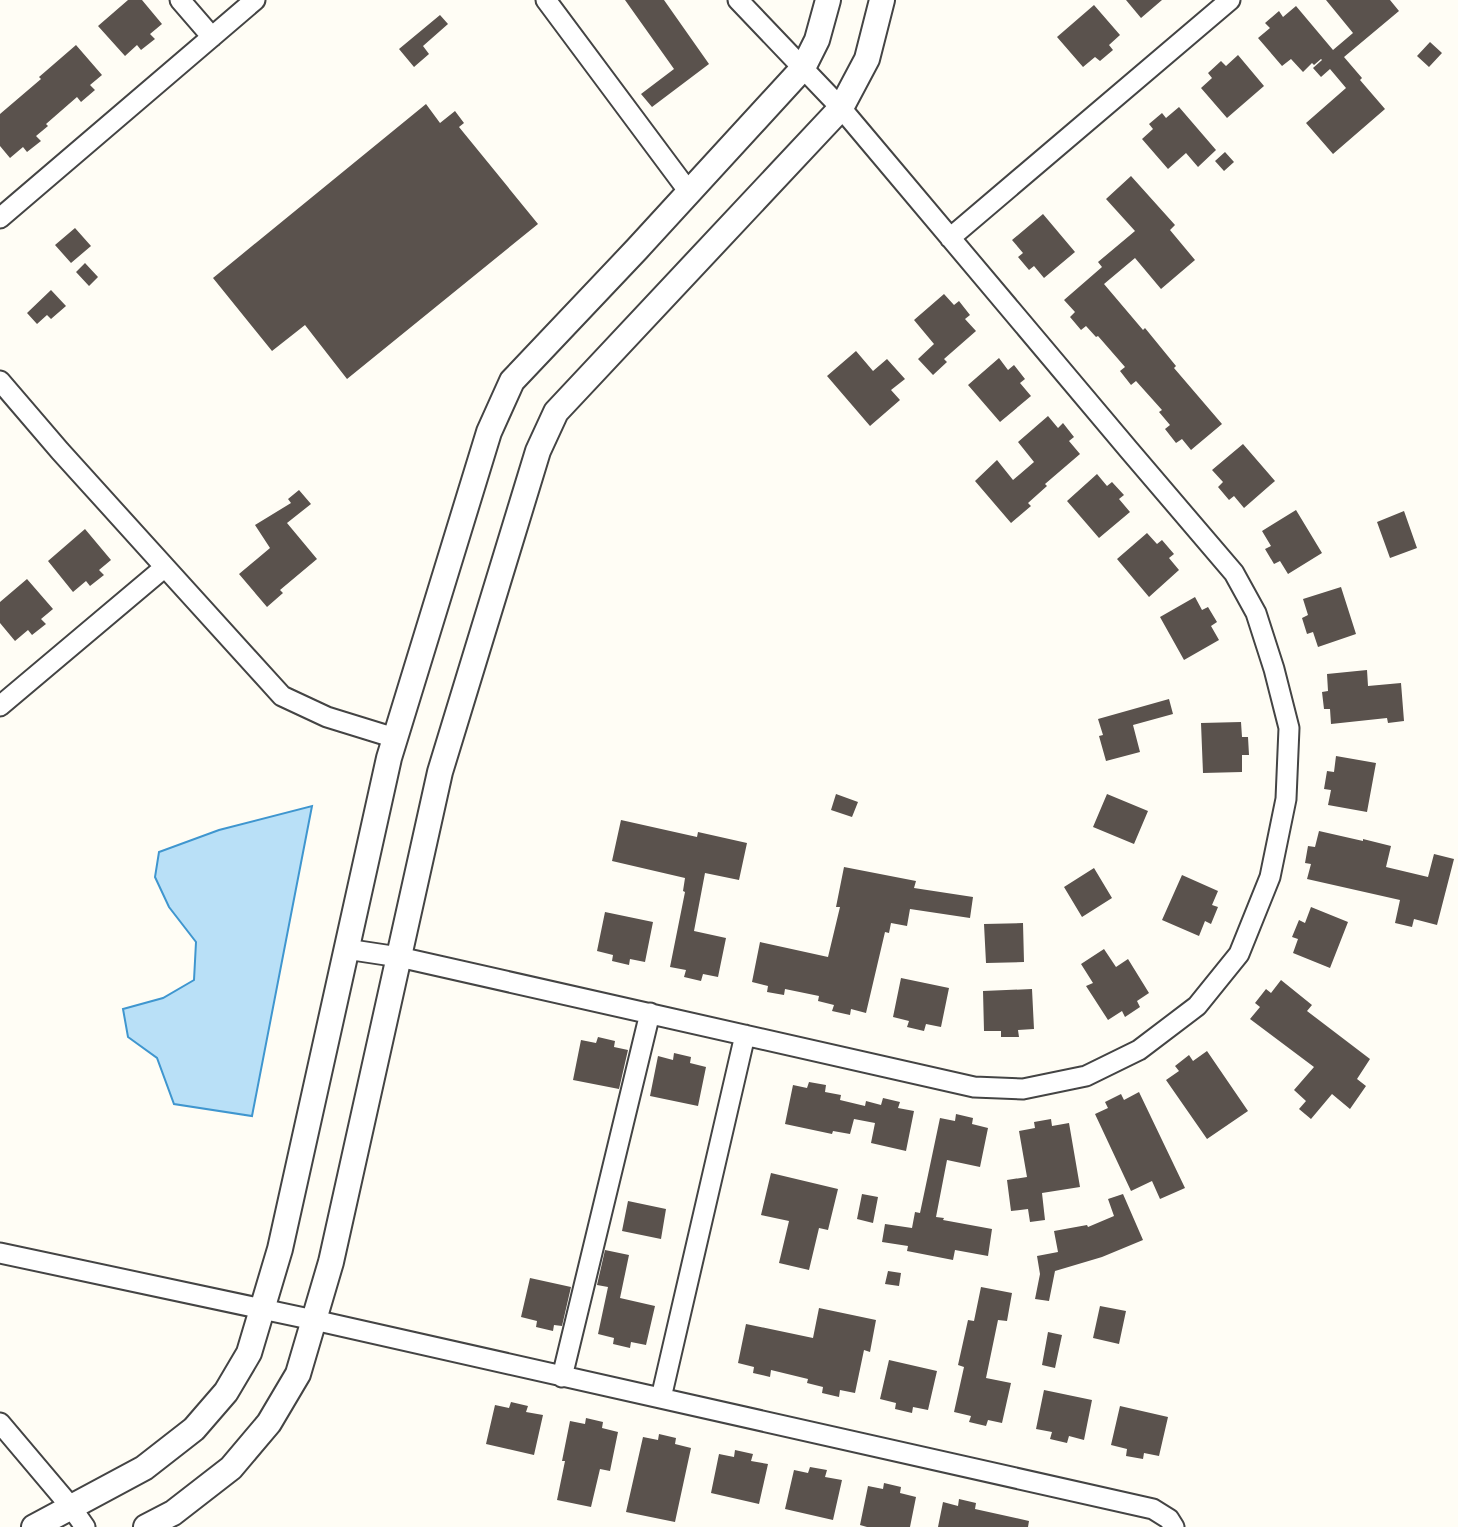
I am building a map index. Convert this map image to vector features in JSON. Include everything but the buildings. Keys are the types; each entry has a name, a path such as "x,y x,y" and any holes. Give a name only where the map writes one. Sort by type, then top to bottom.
{"street":[{"path":"180,0 212,37"},
{"path":"0,218 256,0"},
{"path":"546,0 689,192"},
{"path":"346,949 399,957 974,1087 1023,1089 1086,1076 1139,1050 1197,1006 1239,954 1270,877 1286,799 1289,728 1274,668 1256,613 1234,573 841,108 738,0"},
{"path":"34,1527 144,1468 194,1429 226,1392 249,1353 280,1249 388,758 489,432 512,381 803,68 817,40 828,0"},
{"path":"146,1527 173,1513 231,1468 269,1423 298,1374 331,1262 440,772 538,450 556,412 841,108 867,60 882,0"},
{"path":"950,238 1230,0"},
{"path":"0,381 282,696 327,717 395,738"},
{"path":"0,706 165,567"},
{"path":"562,1377 650,1013"},
{"path":"661,1398 745,1035"},
{"path":"0,1253 314,1320 1153,1509 1170,1519 1174,1527"},
{"path":"0,1423 85,1527"}],"water":[{"path":"312,806 252,1116 174,1104 157,1058 128,1037 123,1009 163,998 194,980 196,942 169,907 155,877 159,852 219,830"}]}
